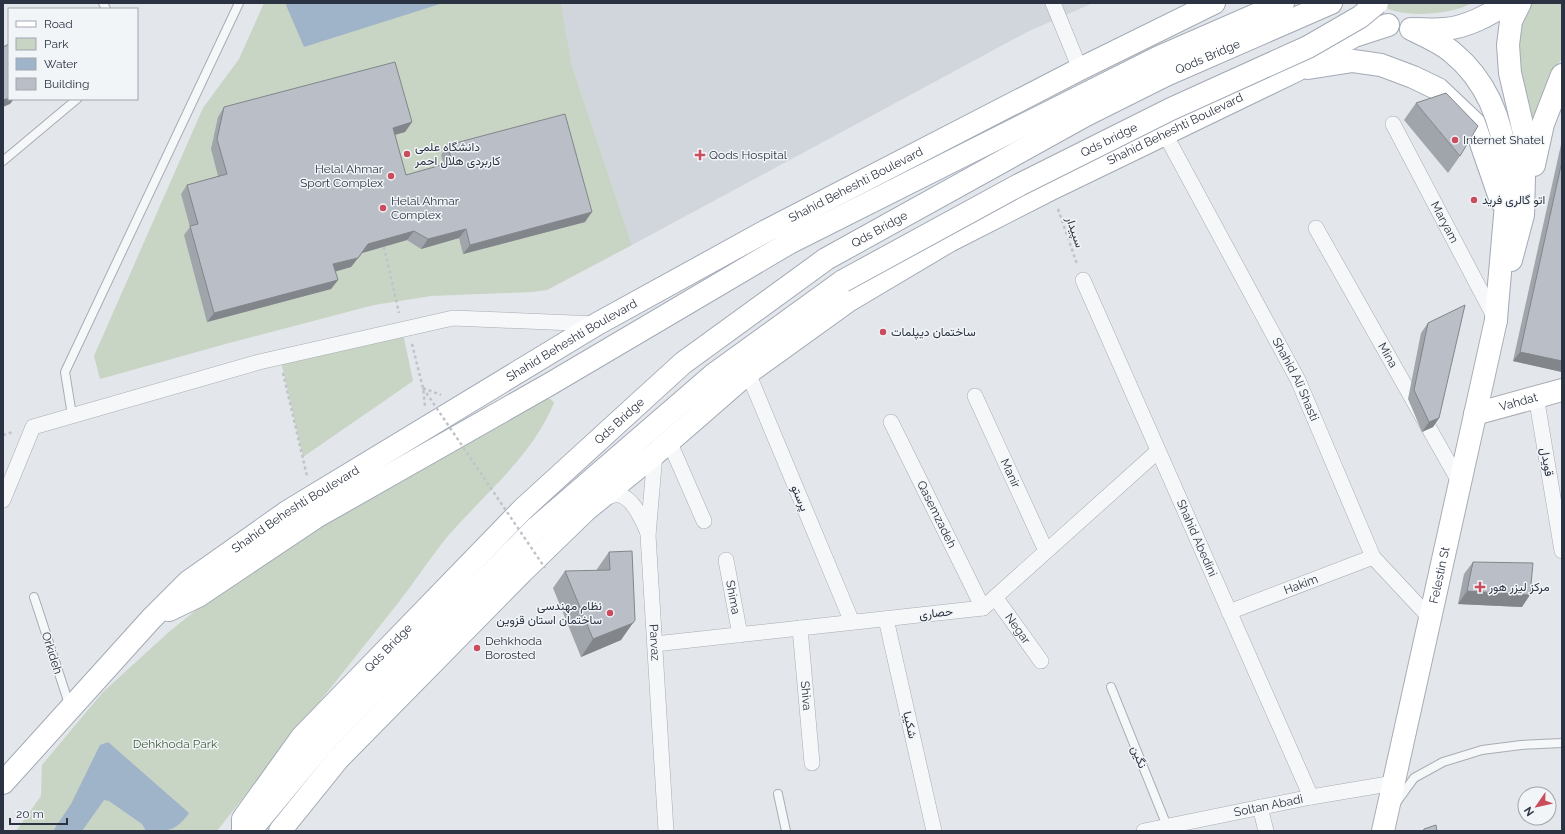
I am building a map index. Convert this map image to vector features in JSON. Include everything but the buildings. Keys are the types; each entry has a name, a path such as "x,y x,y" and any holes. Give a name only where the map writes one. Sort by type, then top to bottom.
{"main road":[{"name":"Shahid Beheshti Boulevard","path":"3,783 151,619 188,582 287,512 597,324 766,231 1080,69 1214,3"},
{"name":"Qods Bridge","path":"1082,107 1159,57 1283,3"},
{"name":"Qods Bridge","path":"1082,107 1166,75 1331,3"},
{"path":"1355,3 1363,14 1388,25 1411,29 1445,30 1476,20 1506,3"},
{"name":"Qds bridge","path":"843,281 1026,181 1171,109 1308,47 1360,17 1377,3"},
{"path":"1514,213 1525,137 1510,73 1508,45 1511,21 1520,3"},
{"name":"Shahid Beheshti Boulevard","path":"280,831 338,759 522,572 586,510 662,448 748,373 848,301 949,241 1051,189 1297,70 1354,36 1388,25"},
{"path":"1411,29 1452,52 1477,77 1488,95 1496,114 1505,155 1514,213"},
{"path":"1297,70 1354,61 1382,65 1438,89 1474,123 1514,213"},
{"path":"1514,213 1543,124 1562,75"},
{"path":"151,619 198,596 316,517 550,384 789,243 1082,107"},
{"name":"Qds Bridge","path":"243,831 243,819 302,736 523,509 683,363 826,259 1082,107"},
{"name":"Felestin St","path":"1385,824 1496,320 1514,213"},
{"name":"Qds Bridge","path":"250,831 324,742 536,528 713,375 843,281"},
{"name":"Vahdat","path":"1475,414 1562,390"}],"street":[{"path":"1053,3 1080,69"},
{"name":"Maryam","path":"1393,124 1496,320"},
{"name":"Shahid Ali Shasti","path":"1165,134 1298,380 1373,557 1430,618"},
{"name":"Mina","path":"1316,228 1460,483"},
{"name":"Shahid Abedini","path":"1083,280 1311,797"},
{"path":"3,500 33,427 72,415 258,362 453,318 597,324"},
{"name":"پرستو","path":"748,373 852,622"},
{"name":"Manir","path":"975,396 1046,551"},
{"name":"قویدل","path":"1536,396 1562,551"},
{"name":"Qasemzadeh","path":"891,422 983,608"},
{"path":"662,448 704,521"},
{"name":"Parvaz","path":"662,448 648,535 666,831"},
{"path":"983,608 1158,451"},
{"path":"586,510 602,500 614,495 623,496 642,517 648,535"},
{"name":"Hakim","path":"1229,612 1373,557"},
{"name":"Shima","path":"726,560 740,635"},
{"name":"Negar","path":"995,597 1041,661"},
{"name":"حصاری","path":"655,644 983,608"},
{"name":"شکیبا","path":"886,618 934,831"},
{"name":"Shiva","path":"800,628 812,763"},
{"name":"Soltan Abadi","path":"1144,831 1311,797 1394,783"},
{"path":"1260,807 1266,831"}],"lane":[{"path":"72,415 65,372 240,3"},
{"path":"3,161 76,100"},
{"name":"Orkideh","path":"34,597 70,708"},
{"name":"نگین","path":"1111,687 1167,826"},
{"path":"1385,824 1414,778 1443,762 1482,750 1521,745 1562,743"},
{"path":"778,794 786,831"}],"path":[{"name":"سپیدار","path":"1051,189 1083,280"},
{"path":"384,247 405,329 423,388 545,568"},
{"path":"280,357 312,498"}],"shaded area":[{"name":"Qods Hospital","path":"561,3 1093,3 1027,32 632,245 572,66"}],"green space":[{"name":"Helal Ahmar Sport Complex","path":"264,3 561,3 572,66 632,245 547,290 532,292 431,296 374,305 100,379 94,356 203,108 239,59"},
{"path":"1378,3 1472,3 1461,8 1438,13 1416,14 1395,11"},
{"path":"1529,3 1562,3 1562,58 1557,66 1536,125 1520,86 1517,27"},
{"path":"402,329 413,381 303,457 280,357"},
{"name":"Dehkhoda Park","path":"544,399 551,399 554,403 544,423 519,460 457,525 443,542 398,603 217,831 16,831 41,796 42,765 103,692 170,631 250,567"}],"water":[{"path":"287,3 443,3 304,47 286,5"},
{"path":"108,742 189,813 184,820 170,830 144,831 145,829 142,824 109,801 104,800 82,831 53,831 71,804 100,745"}],"place":[{"name":"Internet Shatel","path":"1455,140"},
{"name":"دانشگاه علمی کاربردی هلال احمر","path":"407,154"},
{"name":"Qods Hospital","path":"700,155"},
{"name":"Helal Ahmar Sport Complex","path":"391,176"},
{"name":"اتو گالری فرید","path":"1474,200"},
{"name":"Helal Ahmar Complex","path":"383,208"},
{"name":"ساختمان دیپلمات","path":"883,332"},
{"name":"مرکز لیزر هور","path":"1480,587"},
{"name":"نظام مهندسی ساختمان استان قزوین","path":"610,613"},
{"name":"Dehkhoda Borosted","path":"477,648"}]}
